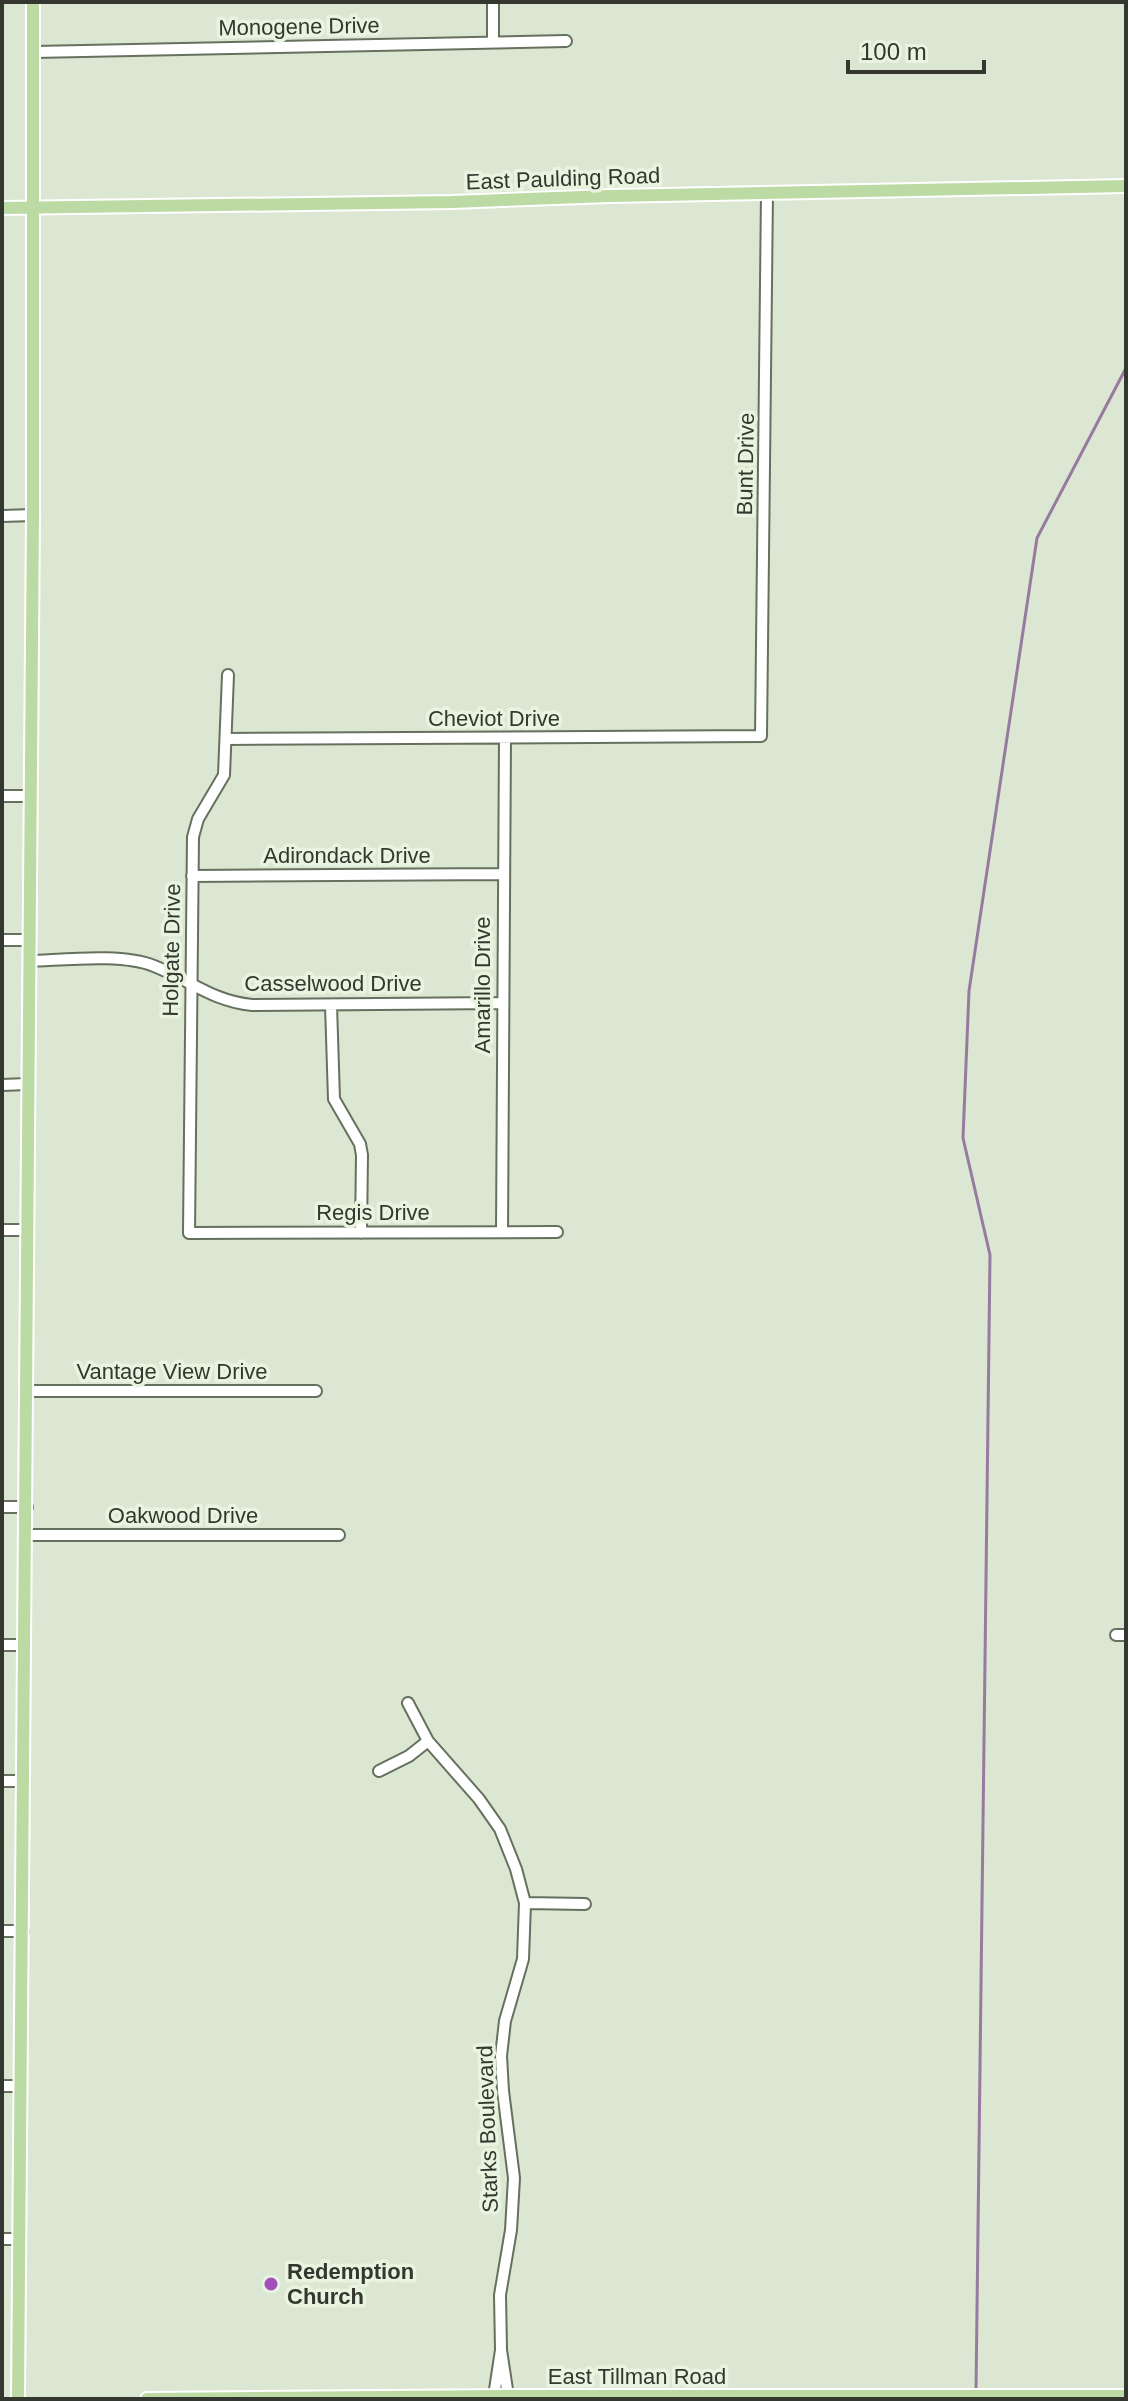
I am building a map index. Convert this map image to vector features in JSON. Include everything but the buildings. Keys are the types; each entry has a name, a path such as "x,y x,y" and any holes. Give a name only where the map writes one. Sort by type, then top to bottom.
{"main road":[{"path":"18,2399 27,1507 33,2"},
{"name":"East Paulding Road","path":"2,208 452,202 1126,186"},
{"name":"East Tillman Road","path":"147,2399 1126,2396"}],"street":[{"path":"493,2 493,41"},
{"name":"Monogene Drive","path":"34,52 566,41"},
{"name":"Bunt Drive","path":"761,736 767,193"},
{"path":"2,516 33,515"},
{"name":"Holgate Drive","path":"189,1233 193,837 198,819 224,775 228,675"},
{"name":"Cheviot Drive","path":"227,739 761,736"},
{"name":"Amarillo Drive","path":"502,1232 505,738"},
{"path":"2,796 30,796"},
{"name":"Adirondack Drive","path":"192,876 502,874"},
{"path":"2,940 29,940"},
{"name":"Casselwood Drive","path":"29,961 104,958 152,965 219,999 239,1004 503,1003"},
{"path":"331,1005 334,1099 360,1144 362,1155 361,1233"},
{"path":"2,1085 27,1084"},
{"path":"2,1230 28,1230"},
{"name":"Regis Drive","path":"189,1233 557,1232"},
{"name":"Vantage View Drive","path":"27,1391 316,1391"},
{"path":"2,1507 27,1507"},
{"name":"Oakwood Drive","path":"26,1535 339,1535"},
{"path":"2,1645 25,1645"},
{"name":"Starks Boulevard","path":"408,1703 428,1741 479,1799 500,1829 525,1903 523,1959 505,2021 501,2056 514,2178 511,2230 500,2295 501,2350"},
{"path":"379,1771 409,1756 428,1741"},
{"path":"2,1781 24,1781"},
{"path":"525,1903 585,1904"},
{"path":"2,1931 23,1931"},
{"path":"2,2086 21,2086"},
{"path":"2,2239 20,2239"},
{"path":"501,2350 508,2396"},
{"path":"494,2396 501,2350"}],"waterway":[{"path":"976,2391 990,1255 963,1138 969,991 1037,538 1126,368"}],"place":[{"name":"Redemption Church","path":"271,2284"}]}
